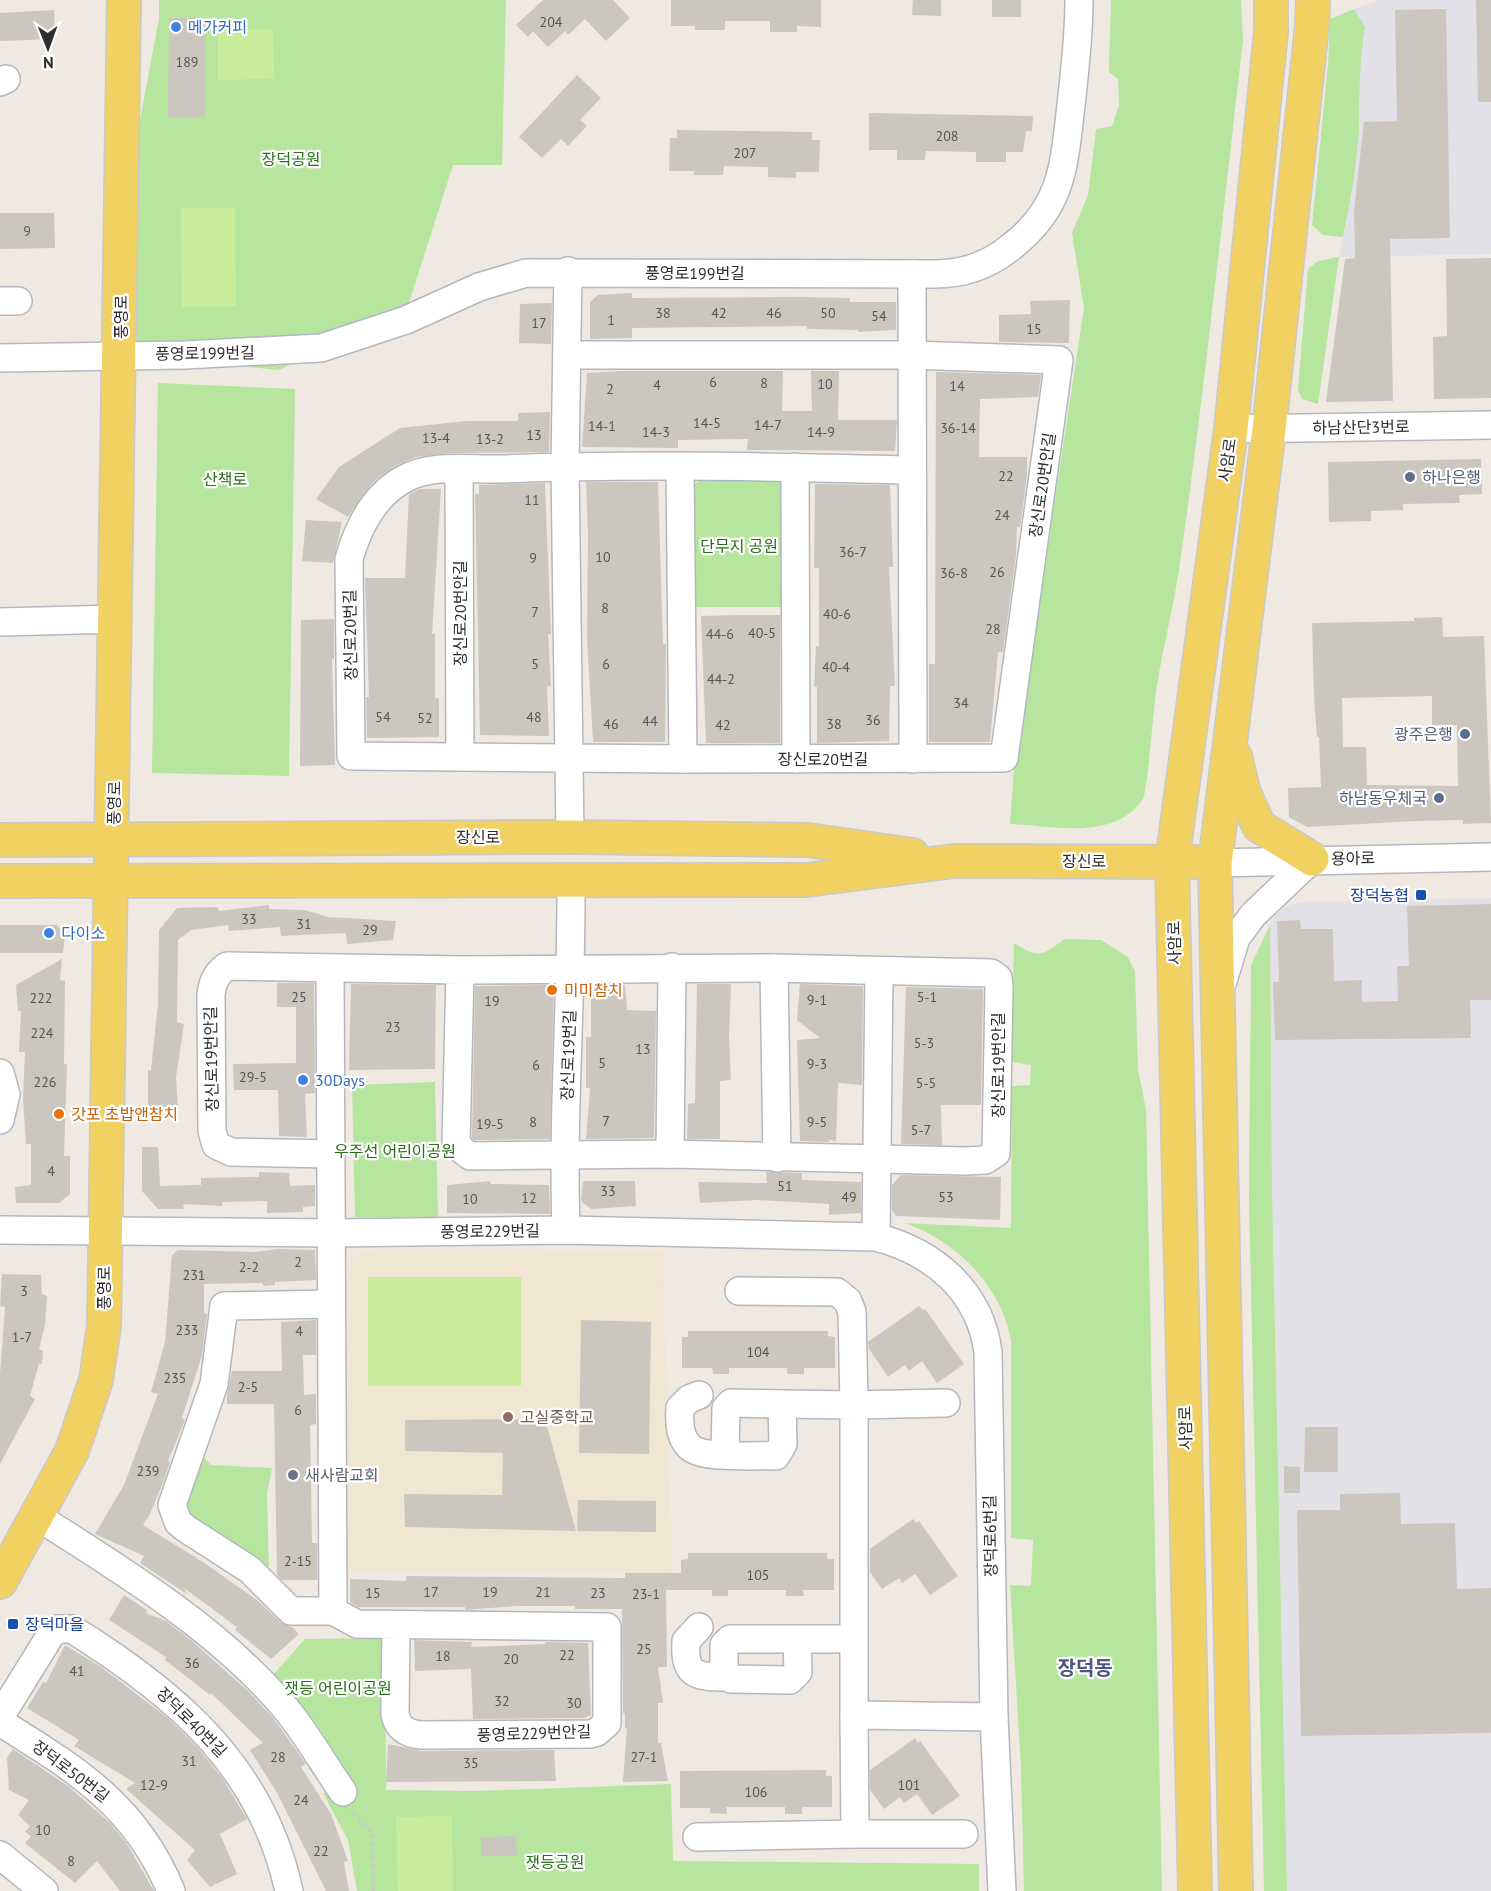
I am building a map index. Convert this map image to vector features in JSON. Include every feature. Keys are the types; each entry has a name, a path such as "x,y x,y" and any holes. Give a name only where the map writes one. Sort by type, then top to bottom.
{"main road":[{"name":"풍영로","path":"0,1582 38,1517 72,1451 96,1380 104,1326 117,620 124,0"},
{"name":"사암로","path":"1195,1891 1172,862 1231,429 1270,44 1271,0"},
{"path":"1236,1891 1216,1002 1215,862 1269,429 1313,0"},
{"path":"1231,740 1244,793 1259,826 1312,859"},
{"name":"장신로","path":"0,840 570,837 808,840 954,861"},
{"name":"장신로","path":"0,881 806,880 954,861 1215,862"}],"street":[{"name":"풍영로199번길","path":"0,358 321,348 363,336 451,298 526,273 568,271 947,274 983,265 1029,233 1045,215 1061,178 1079,38 1079,0"},
{"path":"568,271 565,466 570,837"},
{"path":"912,274 910,355 913,759"},
{"name":"장신로20번안길","path":"567,355 910,355 1059,360 1004,758"},
{"name":"하남산단3번로","path":"1231,429 1491,425"},
{"name":"장신로20번길","path":"912,470 565,466 427,470 404,479 371,507 356,534 349,559 351,756 683,759 1004,758"},
{"path":"680,467 683,759"},
{"path":"795,467 796,759"},
{"name":"장신로20번안길","path":"459,470 460,756"},
{"path":"0,621 117,620"},
{"name":"용아로","path":"1215,862 1491,857"},
{"path":"1216,1002 1236,938 1253,915 1312,859"},
{"name":"장신로19번길","path":"566,1230 564,1157 572,970 572,880"},
{"name":"장신로19번안길","path":"330,1154 231,1152 216,1145 212,1131 210,994 218,972 227,966 460,970 672,967 879,971 981,970 998,978 999,987 996,1153 985,1160 777,1158 670,1154 564,1157 470,1156 456,1144 460,970"},
{"path":"670,1154 672,967"},
{"path":"774,968 777,1158"},
{"path":"330,969 333,1611"},
{"path":"876,1237 879,971"},
{"path":"0,1073 6,1094 0,1120"},
{"name":"풍영로229번길","path":"0,1230 333,1233 566,1230 876,1237"},
{"name":"장덕로6번길","path":"876,1237 921,1253 950,1276 968,1298 984,1326 988,1352 993,1717 1002,1891"},
{"path":"739,1291 837,1292 848,1300 852,1312 855,1834"},
{"name":"풍영로229번안길","path":"331,1304 224,1306 214,1384 172,1505 178,1522 250,1570 291,1611 333,1611 357,1624 396,1624 607,1627 606,1723 597,1732 590,1734 422,1735 408,1733 397,1722 395,1714 396,1624"},
{"path":"699,1395 689,1399 680,1408 682,1437 691,1449 705,1454 776,1456 783,1444 782,1404"},
{"path":"725,1454 726,1408 731,1403 946,1404"},
{"path":"38,1517 107,1561 240,1661 287,1709 343,1792"},
{"path":"699,1627 686,1641 688,1666 692,1672 704,1677 790,1680 796,1677 797,1639"},
{"name":"장덕로50번길","path":"62,1628 50,1636 0,1720 62,1761 108,1796 136,1826 162,1868 171,1891"},
{"name":"장덕로40번길","path":"62,1628 72,1629 162,1690 227,1756 273,1833 289,1891"},
{"path":"726,1677 724,1672 726,1640 853,1639"},
{"path":"854,1715 993,1717"},
{"path":"698,1837 964,1834"},
{"path":"0,1855 44,1891"}],"path":[{"path":"343,1792 354,1813 373,1833 373,1891"}],"shaded area":[{"path":"1381,0 1491,0 1491,254 1339,257 1347,221 1359,125 1359,64 1365,27 1354,9"},
{"path":"1491,898 1491,1891 1287,1891 1272,1190 1270,925 1275,915 1290,905 1303,902"},
{"name":"고실중학교","path":"377,1249 663,1250 672,1573 344,1571 351,1263 359,1252"}],"green space":[{"name":"장덕공원","path":"159,0 506,0 502,165 453,165 408,306 279,370 121,354 129,180 159,18"},
{"path":"1111,0 1241,0 1243,40 1198,427 1178,573 1156,691 1143,799 1131,812 1116,821 1100,826 1063,828 1010,824 1014,770 1084,308 1072,233 1088,195 1096,129 1112,126 1119,106 1118,79 1109,72"},
{"path":"1354,9 1365,27 1360,76 1357,151 1343,237 1323,235 1312,225 1328,65 1330,19"},
{"path":"273,29 274,79 218,80 218,30"},
{"path":"181,208 235,208 236,306 182,307"},
{"path":"1339,257 1318,404 1302,399 1298,390 1308,269 1318,261"},
{"name":"산책로","path":"158,383 295,389 289,776 152,773"},
{"name":"단무지 공원","path":"776,473 784,484 786,607 692,607 692,486 708,474"},
{"path":"1270,925 1272,1190 1287,1891 1264,1891 1249,1197 1251,965"},
{"path":"1064,939 1101,940 1128,957 1135,972 1138,1069 1146,1110 1162,1891 1024,1891 1021,1768 1010,1585 1031,1586 1033,1540 1011,1538 1011,1341 998,1302 974,1268 941,1241 904,1223 1011,1228 1012,1086 1030,1085 1031,1065 1011,1062 1014,943 1029,951 1040,953"},
{"name":"우주선 어린이공원","path":"435,1082 438,1217 355,1217 352,1085"},
{"path":"368,1277 521,1277 521,1386 368,1386"},
{"path":"203,1456 211,1465 272,1468 267,1493 269,1573 183,1511"},
{"path":"385,1638 386,1790 477,1791 671,1784 673,1861 979,1864 979,1891 357,1891 348,1840 323,1793 343,1792 272,1676 305,1639"},
{"path":"452,1816 453,1891 398,1891 396,1817"}],"building":[{"path":"543,0 613,0 630,18 606,41 585,19 568,35 565,31 548,47 533,31 528,37 516,25"},
{"path":"671,0 821,0 821,27 797,26 797,32 770,32 770,21 725,21 725,30 695,30 695,26 671,26"},
{"path":"913,0 941,0 941,16 912,15"},
{"path":"992,0 1021,0 1021,17 992,17"},
{"path":"1476,0 1491,0 1491,102 1478,102"},
{"path":"1446,9 1450,238 1390,239 1393,401 1326,402 1345,259 1355,258 1354,210 1364,122 1397,121 1395,10"},
{"path":"54,10 55,39 0,41 0,13"},
{"path":"169,18 205,18 205,117 168,117"},
{"path":"577,75 601,98 580,120 587,126 568,146 561,139 542,158 519,137"},
{"path":"869,113 1033,116 1032,131 1026,131 1023,152 1006,152 1006,162 976,162 976,152 926,151 925,160 897,160 897,150 869,150"},
{"path":"677,130 812,132 812,140 820,140 819,172 796,172 796,178 768,177 768,167 724,166 723,175 694,175 694,171 669,171 670,138 677,138"},
{"path":"0,213 54,213 55,248 0,249"},
{"path":"1491,258 1491,398 1434,399 1433,337 1447,336 1446,259"},
{"path":"632,293 632,298 798,297 850,298 850,302 896,302 896,330 858,332 858,330 807,329 807,326 632,328 632,338 590,339 590,302 598,295"},
{"path":"1070,300 1069,343 999,342 999,315 1031,314 1030,301"},
{"path":"552,303 551,344 519,343 520,304"},
{"path":"783,371 782,411 812,411 811,371 839,371 838,420 897,420 895,451 747,450 748,439 678,440 678,448 582,447 587,373"},
{"path":"936,372 1041,375 1038,397 980,399 979,457 1027,457 1027,476 1020,527 1017,527 1016,556 1003,652 998,652 990,742 929,742 929,664 935,664"},
{"path":"550,412 549,452 451,453 416,457 395,466 373,482 348,517 316,499 339,467 400,428 467,421 518,421 518,413"},
{"path":"1481,459 1482,494 1459,495 1460,503 1403,504 1403,510 1371,511 1371,521 1329,522 1328,462"},
{"path":"586,482 658,482 663,644 666,644 665,742 593,742 587,639"},
{"path":"545,483 551,634 548,634 551,686 547,686 549,736 480,735 475,494 479,494 479,485"},
{"path":"815,484 890,485 893,567 889,567 895,686 890,686 889,741 817,743 817,687 814,687 816,646 819,646 819,568 814,568"},
{"path":"420,489 441,489 432,634 435,634 435,698 439,698 439,737 367,738 366,697 369,697 365,578 405,578 409,494"},
{"path":"306,520 342,522 333,563 302,561"},
{"path":"780,615 780,743 706,743 701,616"},
{"path":"1442,617 1443,637 1484,636 1491,823 1463,824 1463,820 1416,821 1307,827 1289,817 1288,788 1321,787 1319,737 1317,737 1314,698 1312,623 1414,621 1414,618","holes":["1432,696 1432,725 1457,725 1458,786 1367,785 1366,747 1343,747 1342,698"]},
{"path":"334,619 334,659 332,659 335,765 300,766 301,620"},
{"path":"1491,904 1491,1000 1470,1000 1471,1038 1275,1040 1273,982 1279,982 1277,921 1300,920 1301,929 1333,929 1334,981 1362,980 1362,1002 1398,1001 1397,966 1409,966 1407,906"},
{"path":"269,905 269,909 305,910 328,917 396,921 393,940 347,944 346,933 281,936 280,927 229,931 228,925 191,930 178,940 177,1022 184,1024 176,1077 178,1108 148,1108 148,1070 151,1070 158,1004 159,930 177,908 218,907 219,911"},
{"path":"0,925 57,925 65,935 63,953 0,953"},
{"path":"62,959 60,980 65,981 64,1064 67,1064 64,1156 70,1156 70,1194 59,1203 16,1203 15,1187 31,1185 31,1144 26,1144 23,1098 25,1052 19,1052 21,1011 18,1011 16,985"},
{"path":"277,983 314,983 315,1093 305,1094 307,1137 279,1136 278,1090 234,1090 233,1064 296,1063 296,1007 277,1007"},
{"path":"351,984 436,985 435,1069 349,1070"},
{"path":"697,984 731,984 729,1036 731,1080 720,1081 720,1139 687,1139 688,1104 695,1103"},
{"path":"800,984 863,986 862,1085 838,1083 836,1141 800,1141 797,1040 820,1038 797,1020"},
{"path":"554,985 550,1139 475,1140 472,1138 475,986"},
{"path":"591,985 625,985 627,1010 656,1011 654,1138 586,1139 590,1088 586,1088 586,1037 591,1037"},
{"path":"906,987 983,989 981,1105 941,1105 942,1145 901,1144"},
{"path":"142,1147 158,1147 160,1186 201,1185 201,1178 259,1177 259,1172 289,1173 290,1186 315,1185 315,1206 303,1207 303,1212 267,1213 267,1201 222,1202 222,1206 183,1204 184,1209 158,1209 142,1191"},
{"path":"766,1172 802,1173 802,1180 861,1182 861,1213 829,1215 829,1204 757,1200 700,1203 698,1182 767,1183"},
{"path":"901,1175 1001,1177 1000,1220 896,1216 892,1210 892,1185"},
{"path":"490,1181 491,1184 549,1185 550,1214 447,1213 447,1185"},
{"path":"583,1181 635,1181 636,1206 591,1209 581,1201"},
{"path":"278,1249 315,1250 316,1280 275,1282 275,1285 264,1286 262,1283 204,1284 204,1313 207,1314 202,1355 182,1418 185,1420 168,1461 170,1462 164,1480 143,1525 203,1562 299,1634 271,1659 235,1630 237,1627 184,1588 187,1594 140,1563 144,1556 95,1534 124,1485 158,1394 151,1392 165,1342 172,1255 178,1250 255,1252"},
{"path":"2,1274 41,1275 42,1294 47,1296 45,1325 39,1349 43,1351 42,1364 39,1363 30,1396 35,1399 0,1464 0,1374 5,1307 0,1306"},
{"path":"919,1306 925,1309 964,1364 937,1383 922,1361 909,1371 905,1365 888,1377 869,1349 868,1342"},
{"path":"316,1320 316,1355 303,1355 304,1395 316,1394 316,1424 310,1425 312,1543 317,1543 317,1580 282,1580 277,1575 274,1404 227,1404 227,1394 232,1371 282,1371 281,1322"},
{"path":"581,1320 651,1322 649,1454 579,1453"},
{"path":"688,1331 828,1331 828,1336 835,1337 835,1368 804,1368 804,1374 787,1374 787,1368 729,1368 729,1374 713,1374 712,1368 682,1368 682,1337 688,1337"},
{"path":"545,1419 576,1531 405,1527 404,1494 502,1495 503,1453 405,1451 405,1420"},
{"path":"1305,1427 1338,1427 1338,1472 1304,1472"},
{"path":"1284,1466 1300,1467 1300,1493 1284,1493"},
{"path":"1400,1493 1401,1524 1455,1523 1457,1589 1491,1588 1491,1733 1301,1736 1297,1510 1340,1510 1340,1494"},
{"path":"578,1500 656,1501 656,1532 577,1531"},
{"path":"913,1519 916,1523 919,1521 958,1576 930,1595 915,1574 902,1583 899,1578 882,1589 870,1572 870,1549"},
{"path":"688,1553 827,1553 827,1559 834,1559 834,1590 803,1590 804,1596 786,1596 786,1590 728,1590 728,1596 712,1596 712,1590 666,1590 667,1667 658,1667 663,1703 658,1703 658,1743 661,1743 668,1781 623,1782 627,1728 625,1728 625,1713 623,1713 622,1609 517,1606 465,1610 465,1607 358,1607 350,1602 350,1579 406,1581 406,1576 625,1578 625,1573 681,1573 681,1560 688,1559"},
{"path":"124,1595 147,1610 146,1613 166,1621 192,1641 249,1692 274,1719 306,1764 301,1767 331,1814 348,1861 344,1862 349,1891 326,1891 277,1793 250,1750 263,1743 211,1693 210,1695 165,1660 166,1657 109,1620"},
{"path":"414,1640 472,1642 471,1647 545,1644 545,1642 588,1643 591,1715 585,1718 473,1719 471,1669 415,1671"},
{"path":"65,1645 101,1667 169,1719 198,1748 223,1779 247,1819 220,1834 237,1874 210,1887 187,1860 195,1850 126,1789 135,1783 74,1746 79,1740 27,1708 43,1682 46,1683"},
{"path":"915,1738 918,1743 920,1741 960,1796 932,1815 917,1794 904,1803 900,1797 884,1809 870,1790 870,1770"},
{"path":"388,1744 422,1751 554,1750 556,1781 386,1782"},
{"path":"13,1749 68,1786 110,1823 127,1844 154,1891 120,1891 97,1861 75,1883 25,1843 31,1836 25,1832 30,1826 18,1815 29,1800 9,1790 7,1758"},
{"path":"826,1770 826,1776 832,1776 832,1807 802,1807 802,1814 785,1814 785,1807 726,1807 727,1814 710,1813 710,1808 680,1808 680,1771"},
{"path":"516,1836 517,1856 481,1856 481,1837"}],"place":[{"name":"메가커피","path":"176,27"},
{"name":"하나은행","path":"1410,477"},
{"name":"광주은행","path":"1465,734"},
{"name":"하남동우체국","path":"1439,798"},
{"name":"장덕농협","path":"1421,895"},
{"name":"다이소","path":"49,933"},
{"name":"미미참치","path":"552,990"},
{"name":"30Days","path":"303,1080"},
{"name":"갓포 초밥앤참치","path":"59,1114"},
{"name":"고실중학교","path":"508,1417"},
{"name":"새사람교회","path":"293,1475"},
{"name":"장덕마을","path":"13,1624"}],"district":[{"name":"장덕동","path":"1085,1668"}],"park label":[{"name":"잿등 어린이공원","path":"338,1688"},
{"name":"잿등공원","path":"555,1862"}]}
